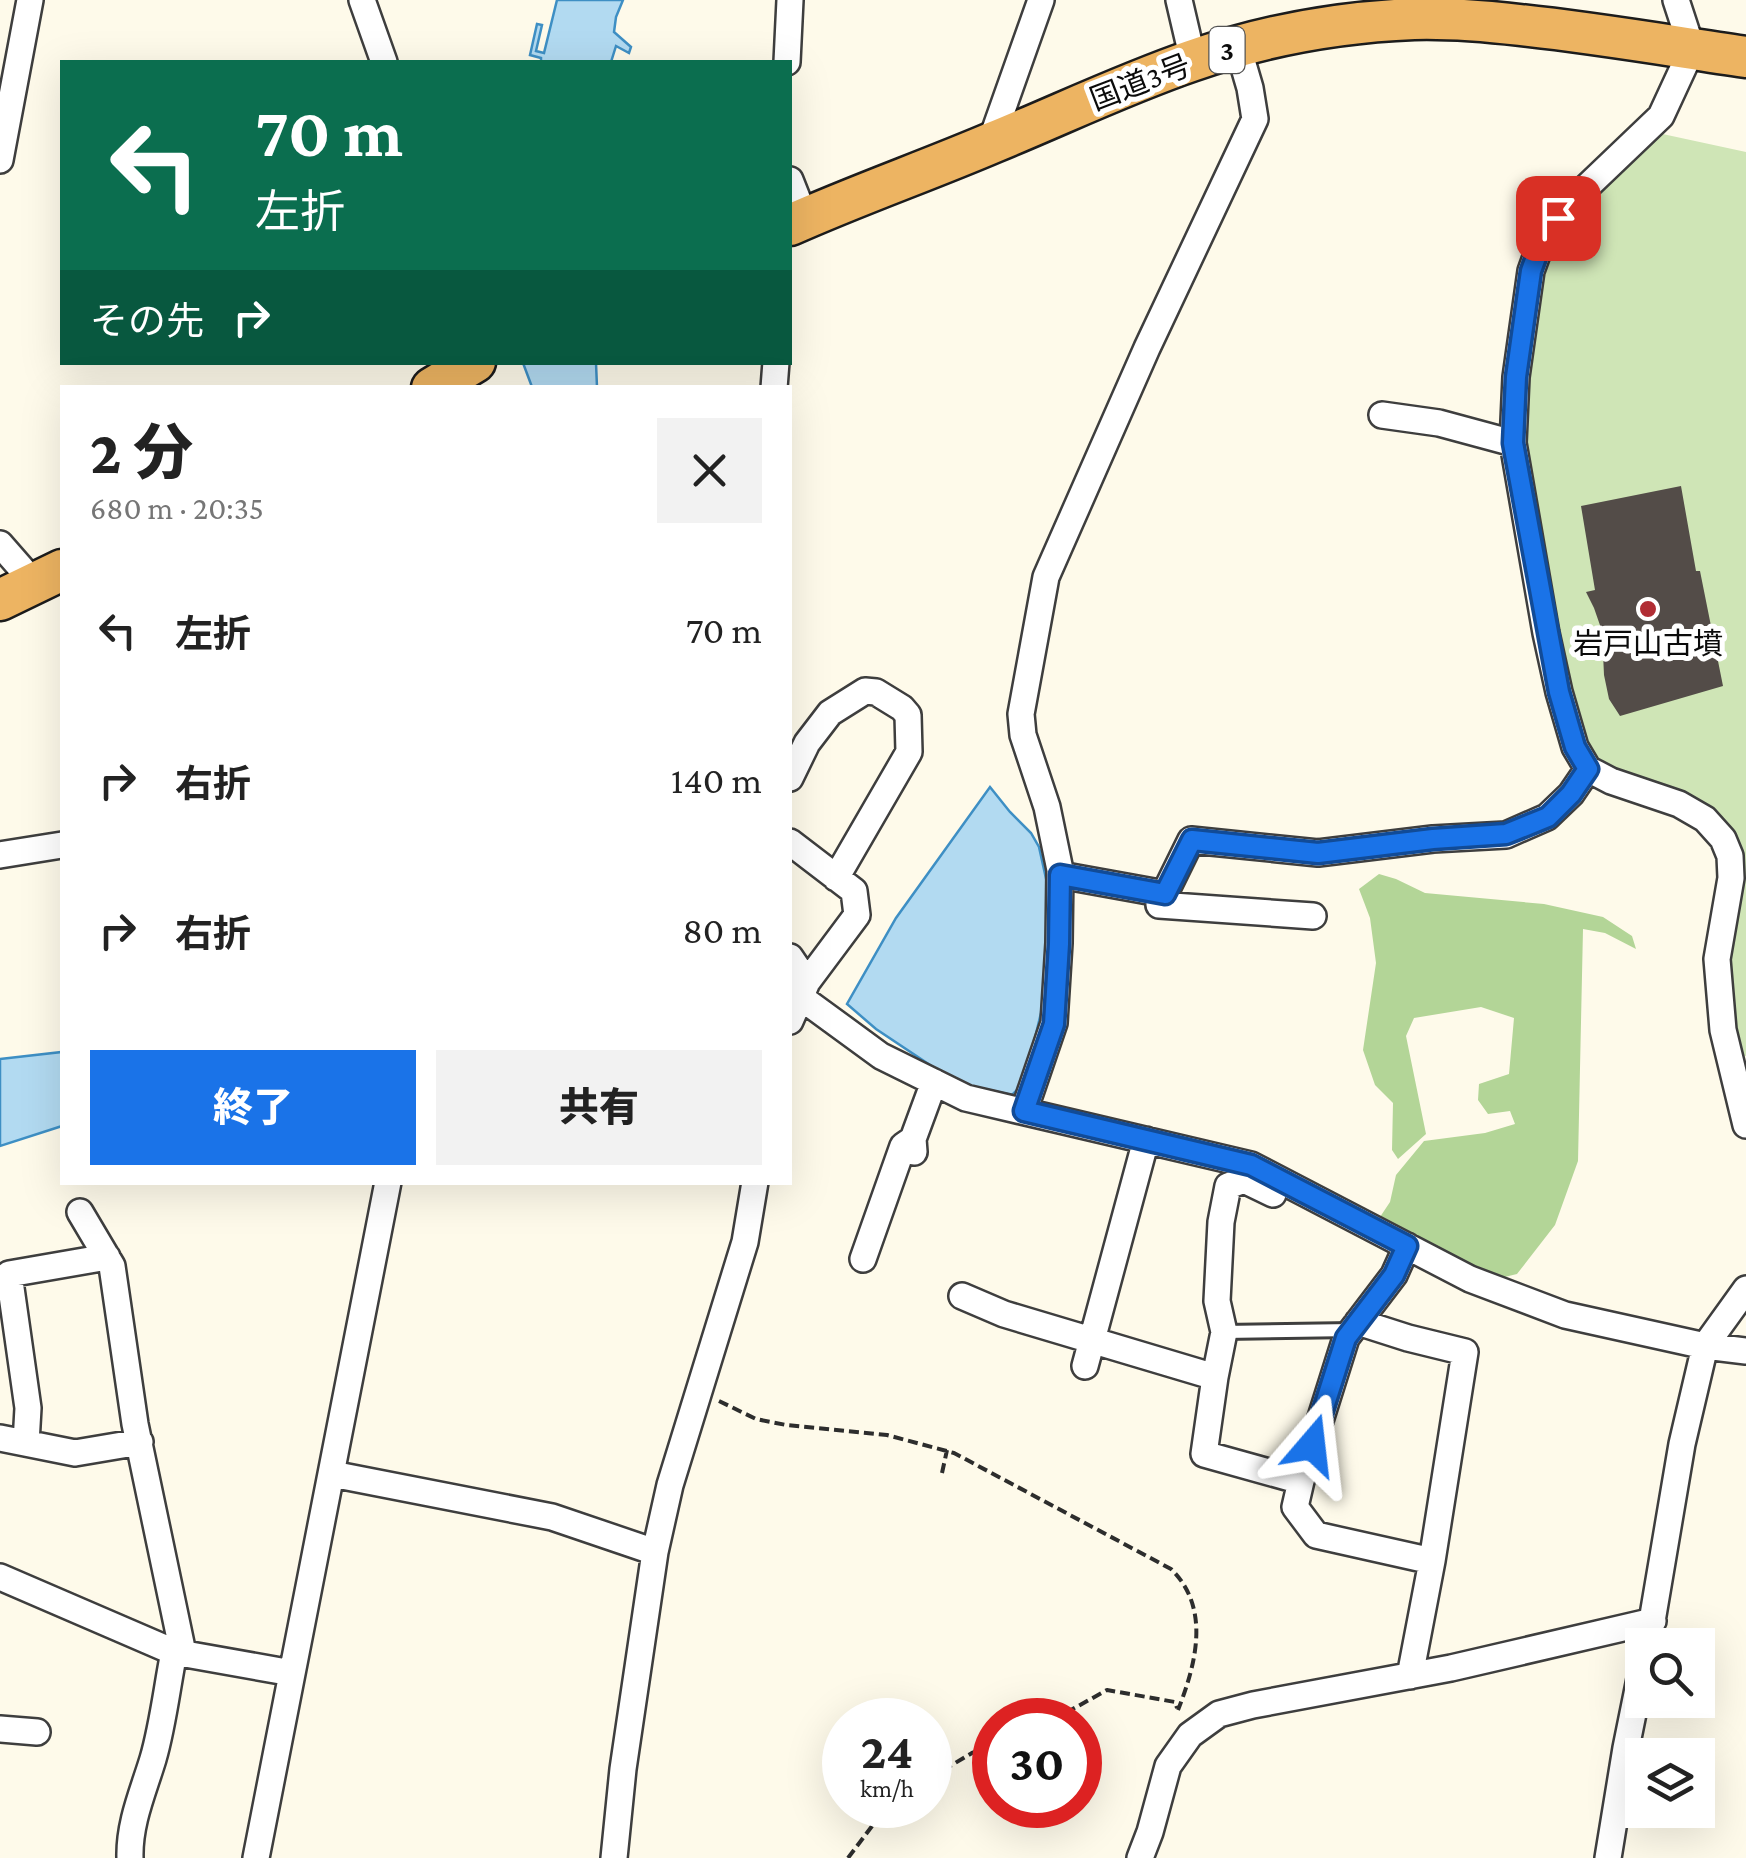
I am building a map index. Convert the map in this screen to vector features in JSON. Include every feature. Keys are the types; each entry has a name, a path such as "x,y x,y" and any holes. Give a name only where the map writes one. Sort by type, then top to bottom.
{"highway":[{"name":"国道3号","path":"794,228 933,165 1193,60 1334,25 1431,10 1467,20 1577,31 1746,57"},
{"path":"437,385 470,365"}],"street":[{"path":"0,160 30,0"},
{"path":"362,0 383,60"},
{"path":"787,60 790,0"},
{"path":"990,144 1041,0"},
{"path":"1178,0 1193,60"},
{"path":"1676,0 1692,49 1660,116 1571,202 1544,235 1531,271 1516,377 1513,443 1559,692 1575,747 1588,769 1610,781 1679,804 1705,819 1723,840 1730,856 1731,878 1717,959 1723,1030 1746,1124"},
{"path":"1024,1111 1054,1024 1059,944 1060,875 1047,806 1022,735 1021,714 1046,577 1147,348 1255,119 1238,47"},
{"path":"1382,414 1439,423 1513,443"},
{"path":"0,544 32,585"},
{"path":"792,774 807,743 830,713 865,691 876,692 908,714 909,752 836,878"},
{"path":"1312,916 1159,904 1192,840 1318,853 1506,834 1548,817 1588,769"},
{"path":"0,855 60,844"},
{"path":"792,844 854,891 857,915 796,998"},
{"path":"1060,875 1165,894"},
{"path":"792,971 796,998 881,1056 966,1098 1251,1165 1470,1279 1565,1315 1705,1346 1746,1351"},
{"path":"863,1260 903,1146 914,1148 934,1082"},
{"path":"1086,1366 1146,1140"},
{"path":"1300,1481 1204,1454 1224,1332 1217,1300 1228,1186 1244,1180 1365,1237 1369,1226"},
{"path":"256,1858 387,1185"},
{"path":"614,1858 623,1769 670,1484 746,1242 754,1185"},
{"path":"80,1212 112,1266 179,1652 154,1756 136,1808 130,1858"},
{"path":"1407,1246 1394,1275 1346,1338 1295,1506 1316,1535 1432,1560"},
{"path":"26,1443 28,1408 9,1274 107,1257"},
{"path":"1651,1628 1682,1444 1705,1346 1746,1290"},
{"path":"962,1296 1004,1314 1215,1376"},
{"path":"1355,1326 1464,1352 1410,1676"},
{"path":"0,1438 75,1453 140,1442"},
{"path":"332,1474 552,1518 656,1552"},
{"path":"0,1577 179,1652 292,1673"},
{"path":"1140,1858 1168,1766 1190,1735 1219,1714 1625,1637"},
{"path":"1608,1858 1632,1718"},
{"path":"0,1730 37,1732"}],"lane":[{"path":"1224,1332 1355,1326"}],"path":[{"path":"699,1391 756,1420 887,1435 947,1450 1171,1569 1193,1605 1198,1640 1178,1710"},
{"path":"942,1473 947,1450"},
{"path":"1092,1698 1107,1690 1175,1702 1190,1735"},
{"path":"848,1858 871,1828"}],"green space":[{"name":"岩戸山古墳","path":"1658,133 1746,152 1746,1056 1740,1055 1725,977 1737,844 1596,763 1583,747 1560,667 1526,444 1524,397 1544,261 1557,236 1588,201"},
{"path":"1379,874 1425,893 1544,904 1603,917 1632,936 1636,949 1605,933 1583,929 1578,1161 1555,1225 1517,1274 1496,1279 1376,1223 1390,1202 1396,1175 1424,1141 1485,1133 1515,1124 1510,1111 1488,1114 1478,1100 1479,1084 1509,1074 1514,1018 1481,1007 1414,1018 1406,1036 1426,1134 1398,1159 1392,1150 1393,1103 1375,1085 1363,1050 1376,963 1370,918 1359,889"}],"water":[{"path":"557,0 623,0 614,32 631,47 629,53 616,46 612,60 541,60 530,55 537,24 542,25 536,51 544,53"},
{"path":"524,365 596,365 597,385 531,385"},
{"path":"990,787 1031,833 1039,847 1047,883 1048,957 1041,1013 1024,1083 1012,1095 957,1083 876,1029 847,1004 896,918"},
{"path":"60,1052 60,1127 0,1146 0,1059"}],"building":[{"path":"1681,486 1723,686 1620,716 1609,699 1602,631 1586,592 1595,590 1581,506"}],"place":[{"name":"岩戸山古墳","path":"1648,609"}],"route":[{"path":"1312,1445 1346,1338 1394,1275 1407,1246 1251,1165 1024,1111 1054,1024 1060,875 1165,894 1192,840 1318,853 1506,834 1548,817 1571,794 1588,769 1575,747 1559,692 1513,443 1516,377 1531,271 1544,235 1558,218"}]}
